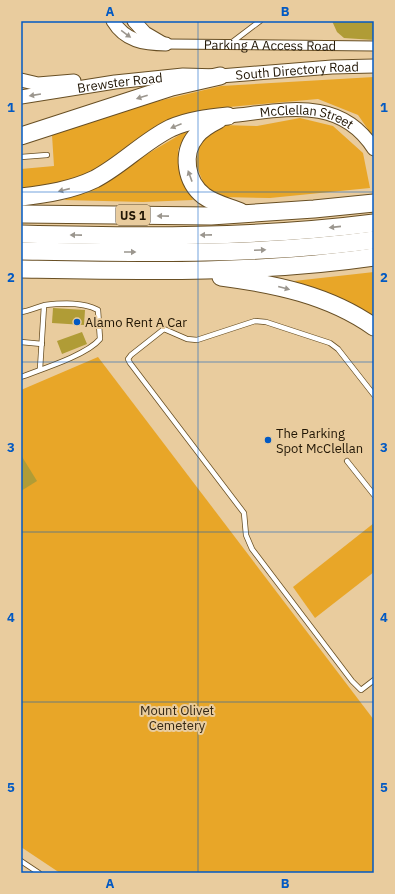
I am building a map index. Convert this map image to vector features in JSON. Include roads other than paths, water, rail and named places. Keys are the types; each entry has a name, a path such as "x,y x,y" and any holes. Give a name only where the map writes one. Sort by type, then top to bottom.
{"highway":[{"path":"21,136 172,87 220,76"},
{"path":"21,196 53,192 79,186 109,171 154,138 172,128 198,120 228,116"},
{"path":"228,116 211,124 196,135 189,149 188,167 193,184 205,196 244,214"},
{"name":"US 1","path":"21,214 170,216 244,214 374,203"},
{"path":"21,234 226,235 300,231 374,223"},
{"path":"21,251 241,251 323,246 374,240"},
{"path":"21,269 163,270 287,266 374,257"},
{"path":"163,270 241,279 284,288 336,305 374,327"}],"street":[{"name":"Parking A Access Road","path":"113,21 120,30 135,40 149,44 228,46 374,46"},
{"name":"Parking A Access Road","path":"134,21 152,38 166,44"},
{"name":"South Directory Road","path":"220,76 332,67 374,66"},
{"name":"Brewster Road","path":"21,97 115,82 183,75 220,76"},
{"path":"21,80 38,84 89,80 115,82"},
{"name":"McClellan Street","path":"228,116 297,109 320,110 338,117 354,126 374,149"}],"lane":[{"path":"228,46 260,21"},
{"path":"21,157 48,155"},
{"path":"21,312 34,310 44,306 66,304 89,305 98,310 100,339 95,345 80,353 21,377"},
{"path":"40,369 44,306"},
{"path":"374,395 338,349 330,343 266,322 255,321 197,340 187,339 164,329 128,359 244,513 246,535 252,549 352,681 361,690 374,680"},
{"path":"21,342 42,344"},
{"path":"347,461 374,495"},
{"path":"21,861 39,873"}],"place":[{"name":"Alamo Rent A Car","path":"77,322"},
{"name":"The Parking Spot McClellan","path":"268,440"}],"park label":[{"name":"Mount Olivet Cemetery","path":"177,718"}]}
